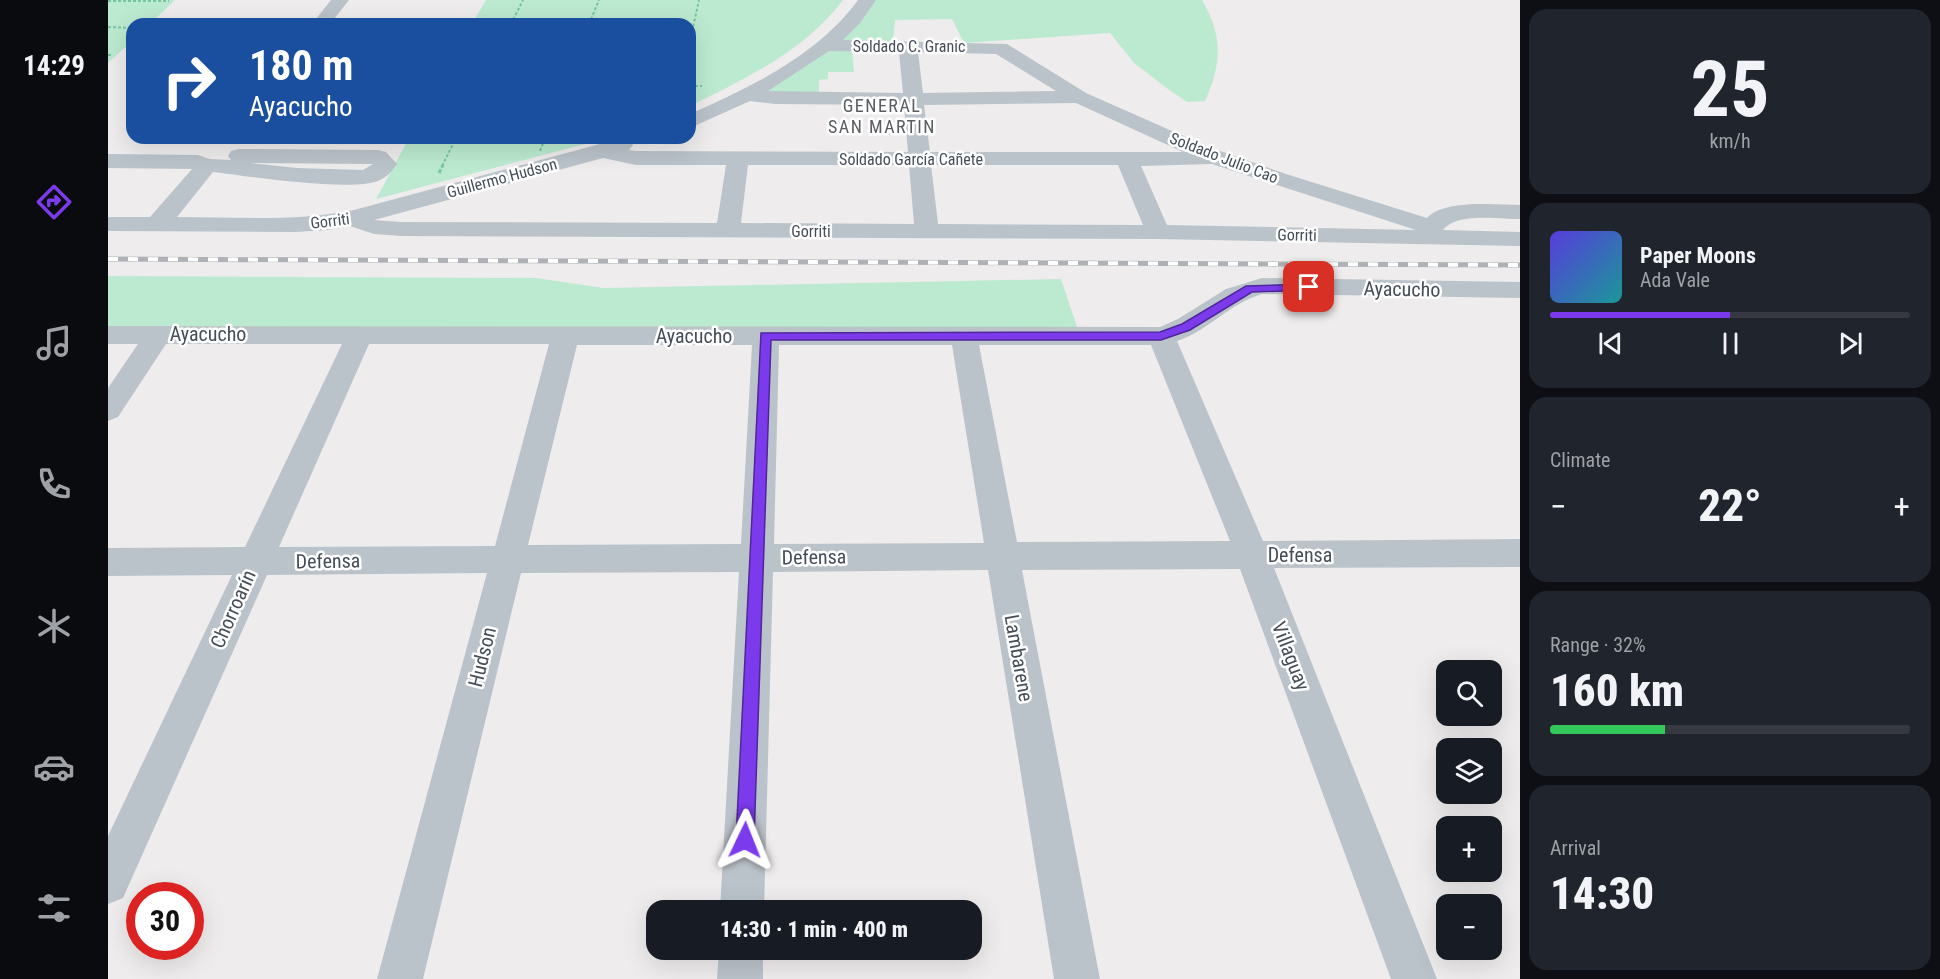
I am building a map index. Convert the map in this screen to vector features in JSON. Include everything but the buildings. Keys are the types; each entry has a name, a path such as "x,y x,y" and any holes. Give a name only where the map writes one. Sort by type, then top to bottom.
{"street":[{"path":"326,18 340,0"},
{"path":"696,119 748,95 824,45 850,21 867,0"},
{"name":"Soldado C. Granic","path":"824,45 994,46"},
{"name":"Soldado Julio Cao","path":"994,46 1006,50 1080,97 1220,159 1468,237"},
{"path":"908,47 927,231"},
{"path":"748,95 775,98 915,99 1080,97"},
{"name":"Guillermo Hudson","path":"357,217 626,144"},
{"name":"Soldado García Cañete","path":"603,151 636,158 1220,159"},
{"path":"108,162 221,152 378,157 386,164 373,176 297,175 221,152"},
{"path":"156,225 221,152"},
{"path":"728,231 738,159"},
{"path":"1127,159 1158,232"},
{"path":"1433,227 1435,222 1443,216 1454,212 1520,212"},
{"name":"Gorriti","path":"108,225 295,225 328,223 357,217 360,223 374,227 401,229 1158,232 1520,239"},
{"name":"Ayacucho","path":"108,335 1161,336 1186,327 1240,293 1262,286 1520,290"},
{"path":"108,411 159,334"},
{"name":"Chorroarín","path":"108,883 360,335"},
{"name":"Hudson","path":"400,979 565,336"},
{"path":"742,900 766,336"},
{"name":"Lambarene","path":"964,336 1077,979"},
{"name":"Villaguay","path":"1161,336 1252,555 1414,979"},
{"name":"Defensa","path":"108,562 1520,553"},
{"path":"740,979 741,960"}],"path":[{"path":"514,18 523,0"},
{"path":"592,18 599,0"},
{"path":"695,18 699,0"},
{"path":"108,1 169,2"},
{"path":"108,27 126,28"},
{"path":"696,86 702,86"},
{"path":"439,173 453,144"},
{"path":"540,152 543,144"}],"green space":[{"path":"108,0 175,0 156,18 126,18 126,46 108,63"},
{"path":"486,0 843,0 812,34 793,48 753,74 696,103 696,18 476,18"},
{"path":"872,0 1202,0 1217,38 1215,74 1205,101 1187,102 1134,63 1110,33 964,43 952,19 895,20 893,42 838,41"},
{"path":"852,50 854,72 828,72 828,79 819,80 819,94 769,95 764,89 821,51"},
{"path":"406,144 585,144 376,199"},
{"path":"108,276 536,278 603,288 1061,279 1078,330 108,332"}],"railway":[{"path":"108,259 1520,265"}],"district":[{"name":"GENERAL SAN MARTIN","path":"882,115"}],"route":[{"path":"745,840 766,336 1161,336 1186,327 1250,288 1309,287"}]}
